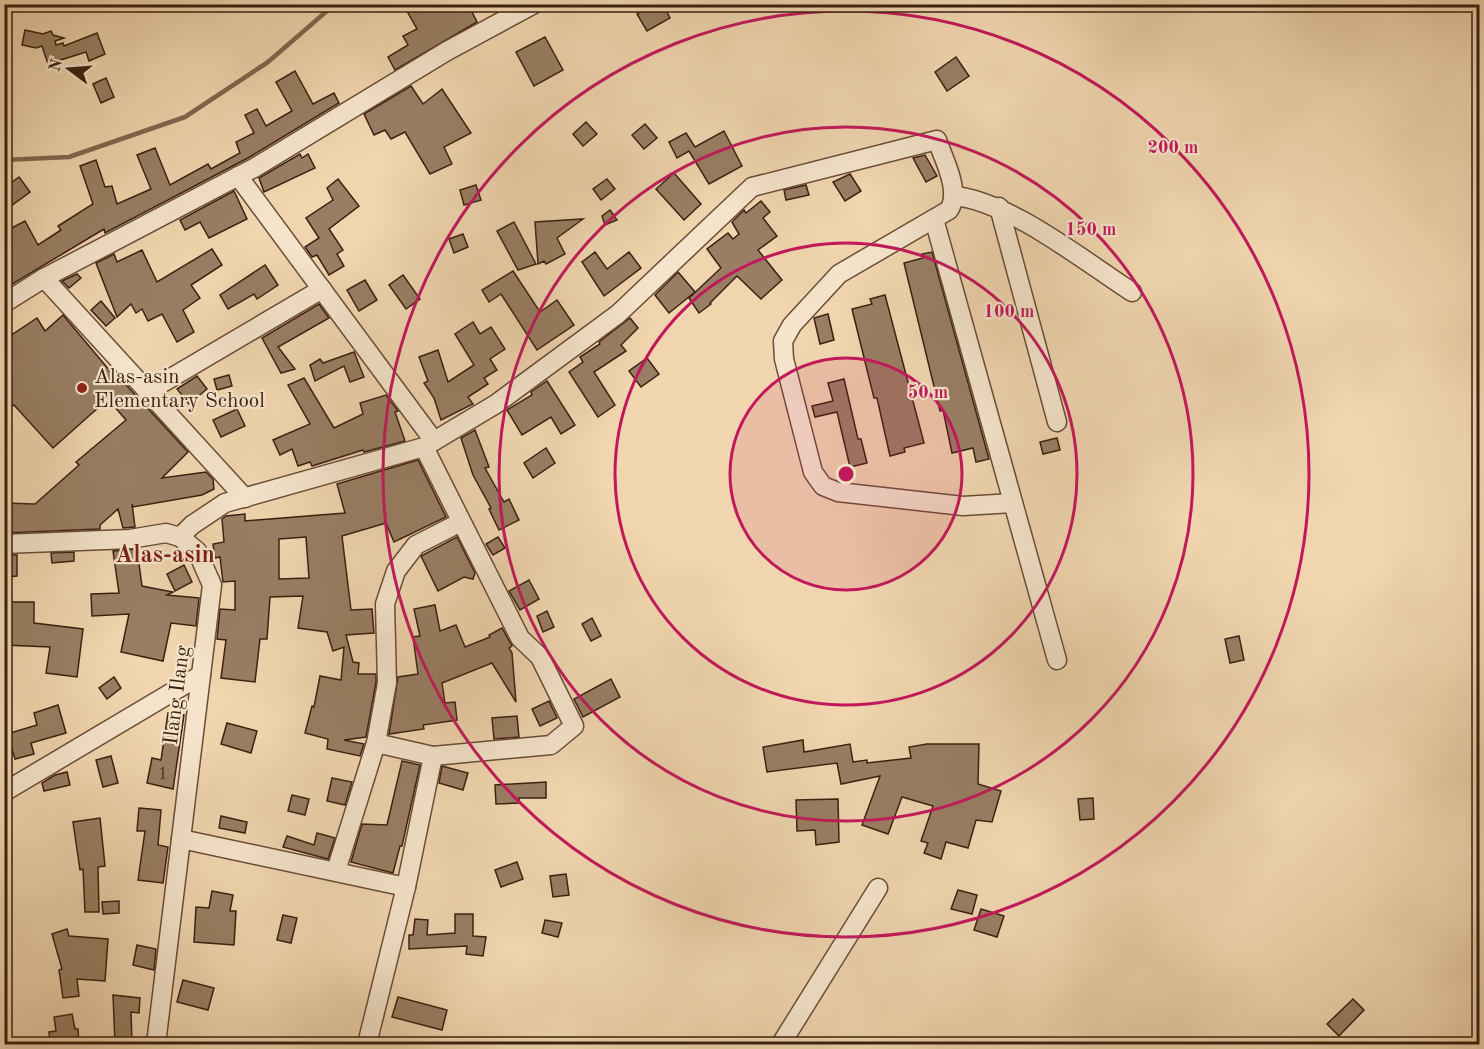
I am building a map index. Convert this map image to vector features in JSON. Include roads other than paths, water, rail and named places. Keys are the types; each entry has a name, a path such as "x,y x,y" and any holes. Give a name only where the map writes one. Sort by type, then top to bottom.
{"street":[{"path":"4,303 44,278 238,176 447,51 534,4"},
{"path":"4,544 130,539 166,533 180,537 192,525 225,503 429,444 496,404 618,314 752,187 937,140 954,196 949,210 839,274 792,325 783,341 784,359 813,472 823,486 838,492 963,506 1013,502"},
{"path":"238,176 322,289 429,444 461,522 520,638 540,657 574,726 551,746 433,756 376,743"},
{"path":"954,196 974,198 999,207 1132,292"},
{"path":"999,207 1057,422"},
{"path":"934,219 1057,660"},
{"path":"44,278 245,498"},
{"path":"147,392 322,289"},
{"path":"336,871 376,743 387,683 385,604 396,571 416,546 461,522"},
{"name":"Ilang Ilang","path":"156,1044 212,585 196,551 180,537"},
{"path":"4,792 201,675"},
{"path":"367,1044 406,887 433,756"},
{"path":"181,839 406,887"},
{"path":"781,1044 878,888"}],"waterway":[{"path":"4,160 69,157 185,117 268,62 335,4"}],"place":[{"name":"Alas-asin Elementary School","path":"82,388"}],"district":[{"name":"Alas-asin","path":"165,554"}]}
